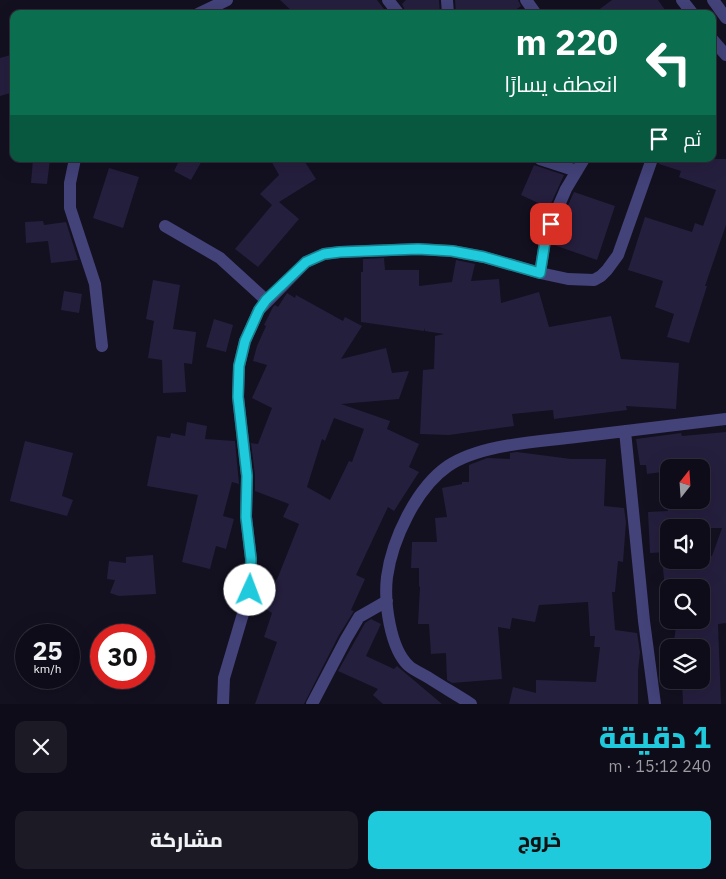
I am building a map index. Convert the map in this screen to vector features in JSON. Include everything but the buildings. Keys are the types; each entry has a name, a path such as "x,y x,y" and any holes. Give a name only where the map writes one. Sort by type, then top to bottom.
{"street":[{"path":"207,10 228,0"},
{"path":"388,0 396,10"},
{"path":"715,5 726,18"},
{"path":"716,44 726,55"},
{"path":"74,162 70,182 70,208 95,284 102,346"},
{"path":"549,162 577,171"},
{"path":"540,273 546,235 566,189 582,162"},
{"path":"224,704 224,678 250,590 251,559 246,517 247,476 238,397 239,366 245,341 259,310 266,300 306,262 324,254 340,252 418,249 452,251 484,257 568,279 594,280 607,270 618,255 651,162"},
{"path":"165,226 220,258 266,300"},
{"path":"470,704 410,666 400,655 389,620 387,579 389,564 396,543 408,514 424,490 440,472 449,465 492,448 726,419"},
{"path":"625,431 644,621 655,704"},
{"path":"312,704 349,633 360,617 387,601"}],"route":[{"path":"250,590 251,559 246,517 247,476 238,397 239,366 245,341 259,310 266,300 306,262 324,254 340,252 418,249 452,251 484,257 540,273 546,235 551,224"}]}
